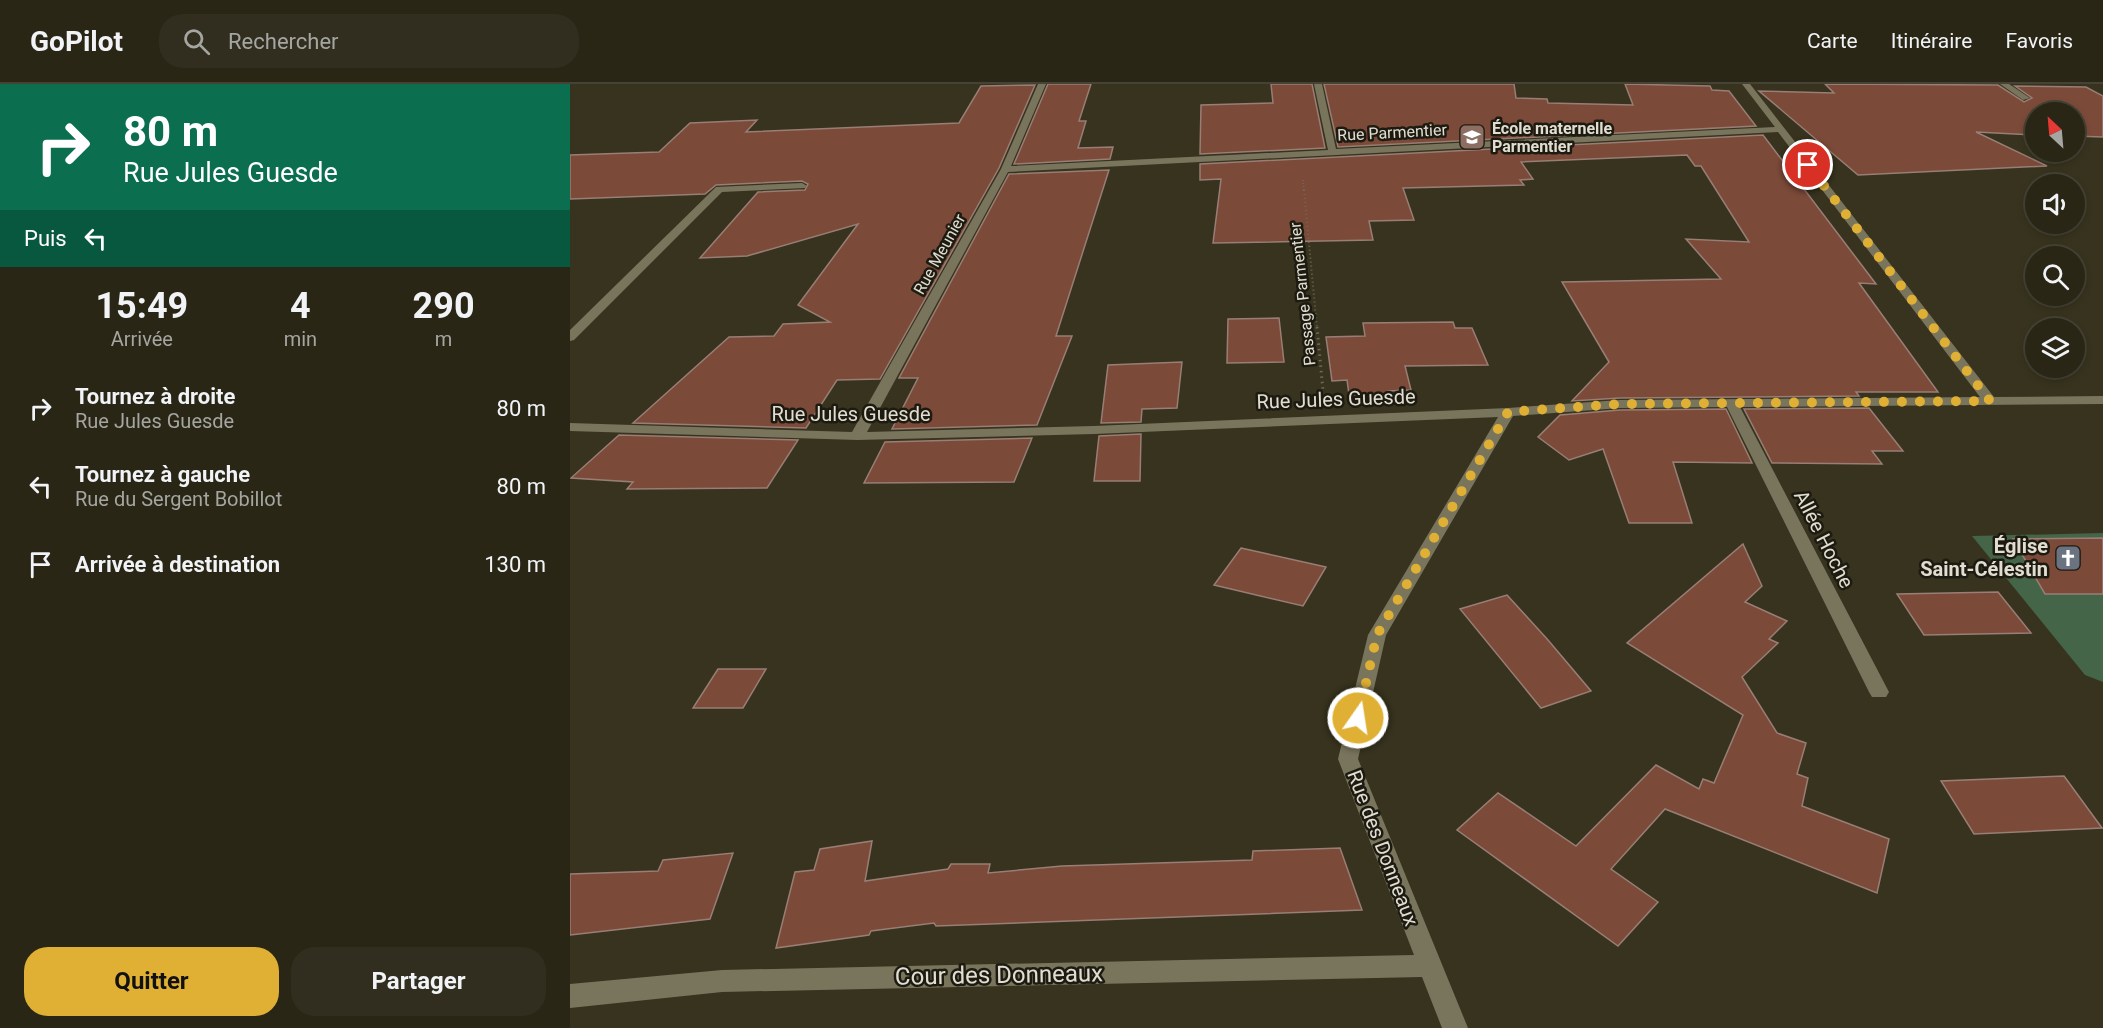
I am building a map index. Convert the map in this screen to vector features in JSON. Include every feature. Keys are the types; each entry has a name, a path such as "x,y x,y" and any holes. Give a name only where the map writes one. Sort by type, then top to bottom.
{"street":[{"name":"Rue Meunier","path":"857,436 1005,169 1042,84"},
{"path":"1318,84 1332,150"},
{"path":"1746,84 1990,401"},
{"path":"2004,84 2026,98"},
{"name":"Rue Parmentier","path":"1005,169 1332,150 1780,129"},
{"path":"570,337 719,189 802,186"},
{"name":"Rue Jules Guesde","path":"570,427 857,436 1094,430 1326,418 1508,412 1620,404 1732,405 2103,400"},
{"name":"Allée Hoche","path":"1732,405 1879,692"},
{"name":"Rue des Donneaux","path":"1455,1028 1348,759 1377,635 1508,412"},
{"name":"Cour des Donneaux","path":"570,996 722,981 1430,966"}],"path":[{"name":"Passage Parmentier","path":"1303,180 1326,418"}],"green space":[{"path":"2103,533 2103,682 2085,675 1972,536"}],"building":[{"path":"1048,84 1091,84 1079,121 1086,121 1078,148 1113,147 1110,159 1014,164"},
{"path":"1271,84 1312,84 1325,148 1200,154 1201,105 1273,103"},
{"path":"1324,84 1514,84 1516,98 1547,99 1548,103 1633,105 1625,84 1710,86 1712,90 1729,91 1756,126 1338,147"},
{"path":"1825,84 1998,85 2024,102 2032,98 2015,86 2086,87 2103,96 2103,137 2085,136 2085,102 2025,102 2025,134 1976,132 2025,155 2025,162 2039,162 2047,166 1858,175 1759,91 1834,93"},
{"path":"1035,85 999,168 880,379 837,380 806,428 633,423 729,337 774,336 783,324 830,322 798,305 858,224 747,256 700,258 758,192 805,190 808,184 802,181 716,185 705,194 570,199 570,155 659,152 690,123 757,120 746,132 959,123 981,86"},
{"path":"1763,135 1876,284 1859,283 1938,392 1856,392 1859,396 1620,398 1572,401 1609,362 1562,282 1721,279 1686,239 1749,242 1701,166 1695,166 1687,155 1521,162 1533,179 1520,180 1524,185 1403,188 1414,220 1369,221 1373,240 1213,243 1221,179 1200,180 1200,164"},
{"path":"1109,170 1056,336 1072,336 1037,425 892,429 918,378 899,378 1009,174"},
{"path":"1279,318 1284,362 1227,363 1228,319"},
{"path":"1453,322 1455,328 1472,328 1488,365 1405,366 1411,390 1388,391 1390,401 1350,402 1347,380 1332,381 1326,337 1365,336 1363,323"},
{"path":"1182,362 1177,408 1142,409 1141,422 1101,423 1108,365"},
{"path":"1869,408 1903,451 1872,451 1882,464 1772,463 1744,409"},
{"path":"1726,409 1752,463 1673,462 1692,523 1629,523 1603,449 1569,460 1538,437 1560,415 1620,410"},
{"path":"1141,434 1140,481 1094,481 1099,436"},
{"path":"619,435 798,440 767,488 627,489 633,482 571,478"},
{"path":"1032,438 1014,482 864,483 885,442"},
{"name":"Église Saint-Célestin","path":"2103,538 2103,594 2045,594 2013,539"},
{"path":"1743,544 1762,586 1745,602 1787,621 1769,639 1778,643 1742,677 1777,733 1806,743 1797,774 1808,778 1802,806 1889,839 1877,893 1665,809 1611,869 1658,902 1618,946 1457,830 1498,793 1576,846 1656,765 1699,789 1703,779 1714,783 1743,715 1627,643"},
{"path":"1241,548 1326,567 1303,606 1214,585"},
{"path":"1998,592 2031,633 1924,635 1897,594"},
{"path":"1507,595 1591,691 1541,708 1460,609"},
{"path":"718,669 766,669 743,708 693,708"},
{"path":"2064,776 2102,828 1974,834 1941,781"},
{"path":"872,841 865,881 948,869 951,864 990,864 988,873 1062,866 1252,860 1253,851 1340,848 1362,910 936,926 934,923 871,931 869,935 776,948 795,872 814,870 820,849"},
{"path":"733,853 710,919 570,935 570,874 658,871 663,860"}],"place":[{"name":"École maternelle Parmentier","path":"1472,137"},
{"name":"Église Saint-Célestin","path":"2068,558"}],"route":[{"path":"1358,718 1377,635 1508,412 1620,404 1732,405 1990,401 1808,165"}]}
